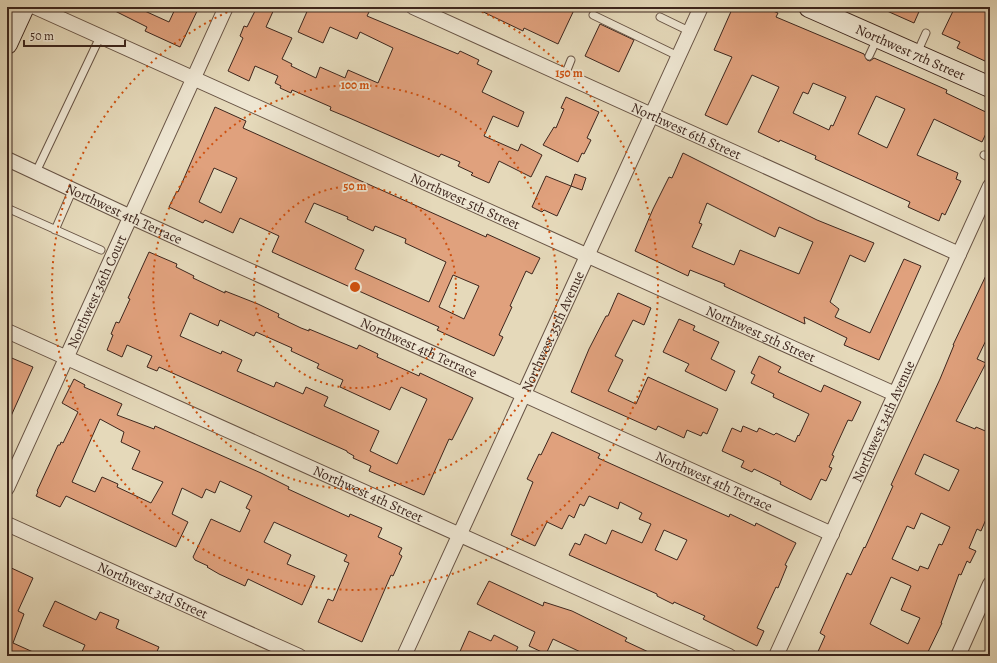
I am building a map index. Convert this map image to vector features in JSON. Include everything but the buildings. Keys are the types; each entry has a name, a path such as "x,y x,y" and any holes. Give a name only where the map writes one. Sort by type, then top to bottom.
{"main road":[{"name":"Northwest 7th Street","path":"819,9 878,37 990,86"},
{"path":"7,44 18,16"}],"street":[{"name":"Northwest 5th Street","path":"35,7 895,394"},
{"name":"Northwest 36th Court","path":"7,488 226,7"},
{"name":"Northwest 6th Street","path":"413,7 959,254"},
{"name":"Northwest 35th Avenue","path":"404,656 586,254 701,7"},
{"name":"Northwest 4th Terrace","path":"7,159 131,217 832,534"},
{"name":"Northwest 34th Avenue","path":"776,656 990,186"},
{"name":"Northwest 4th Street","path":"7,331 730,656"},
{"name":"Northwest 3rd Street","path":"7,524 299,656"},
{"path":"958,656 990,584"}],"lane":[{"path":"593,14 678,56"},
{"path":"660,17 689,31"},
{"path":"917,54 926,33"},
{"path":"36,172 100,36"},
{"path":"869,56 878,37"},
{"path":"565,75 571,60"},
{"path":"55,230 73,189"},
{"path":"7,208 101,250"}]}
